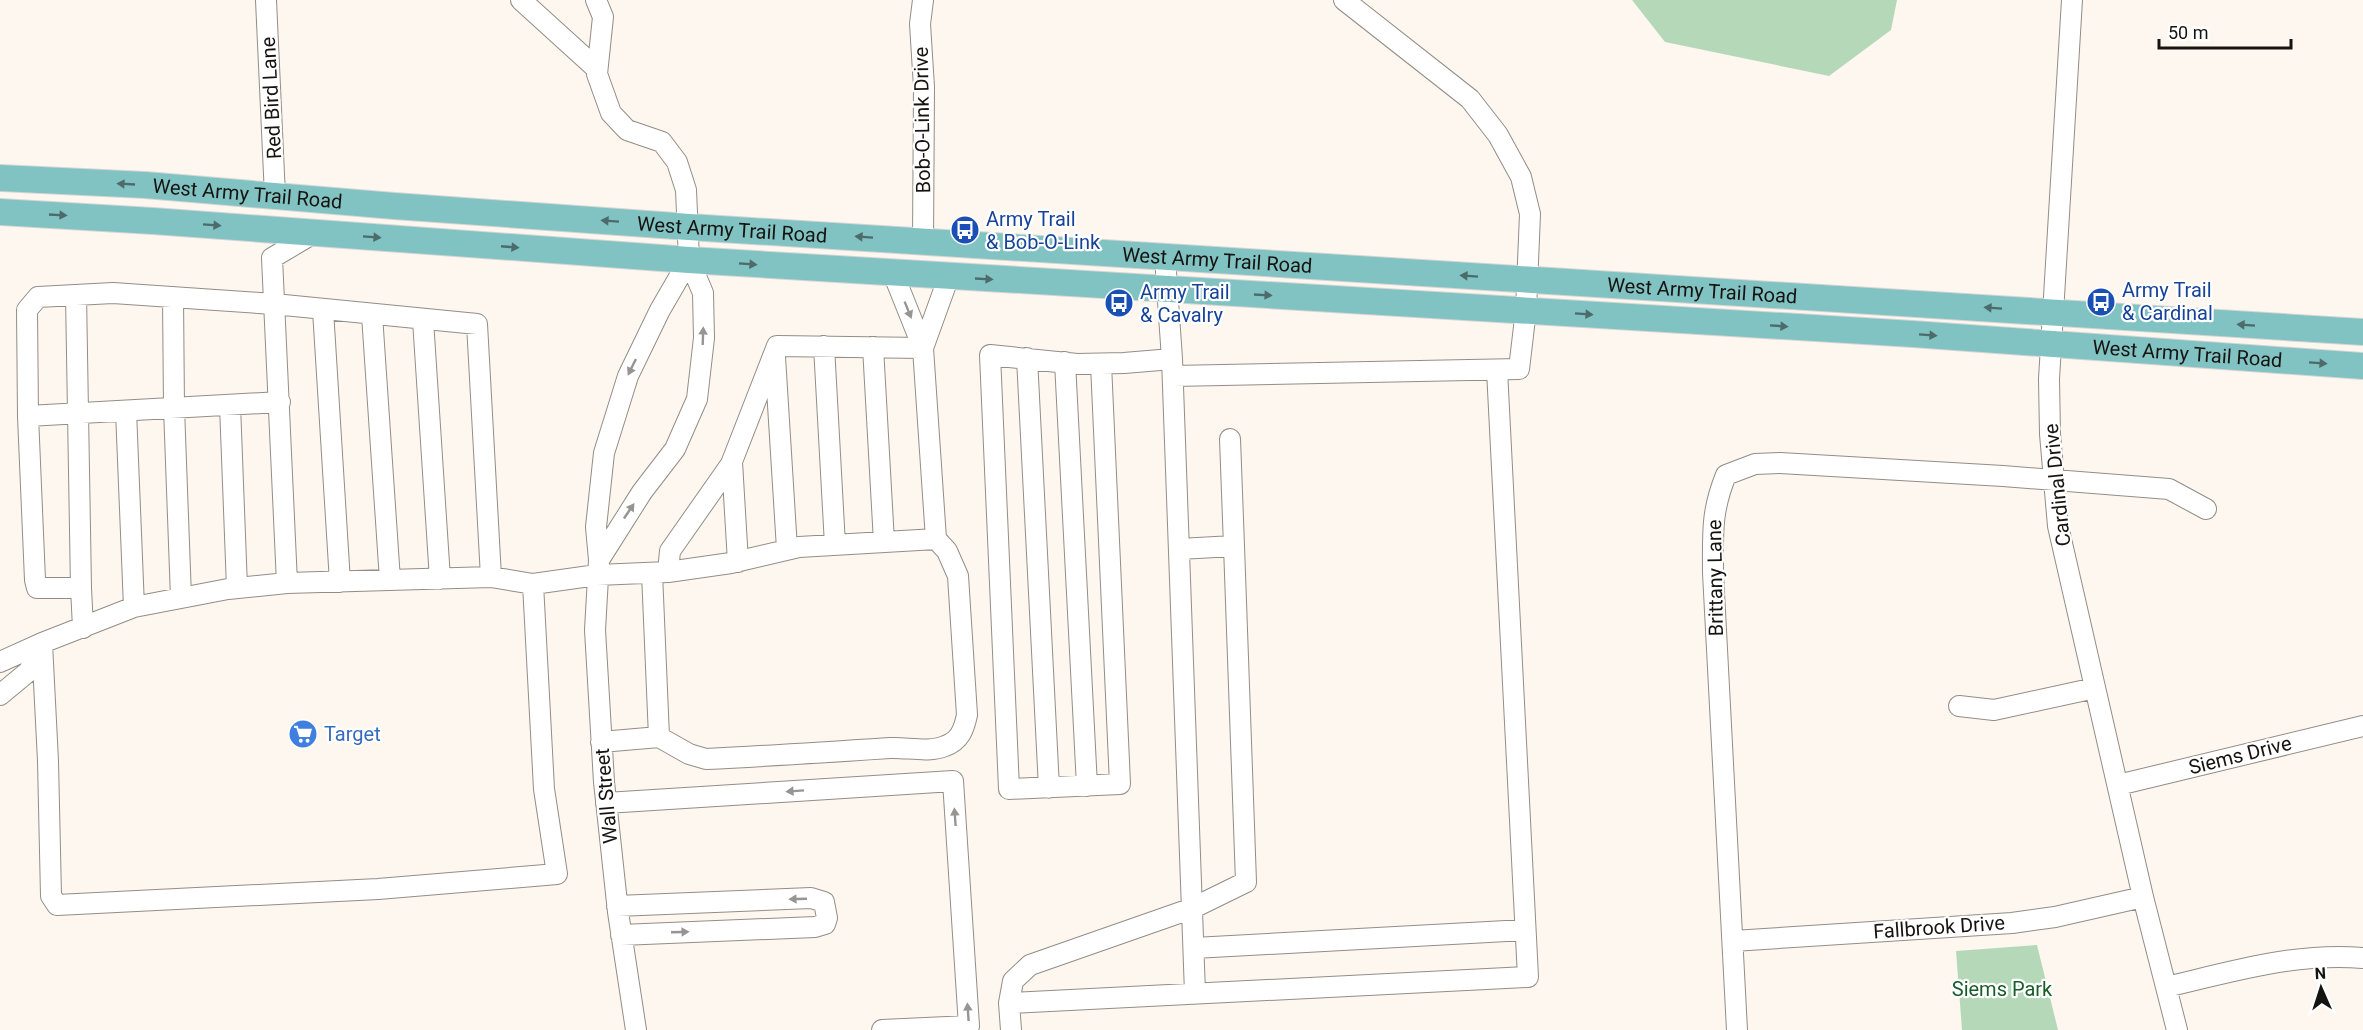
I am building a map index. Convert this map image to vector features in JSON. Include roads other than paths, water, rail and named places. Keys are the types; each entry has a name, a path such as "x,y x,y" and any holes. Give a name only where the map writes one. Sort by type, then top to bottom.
{"main road":[{"name":"West Army Trail Road","path":"0,178 145,185 689,227 2363,332"},
{"name":"West Army Trail Road","path":"0,212 689,260 1526,310 2363,366"}],"street":[{"name":"Red Bird Lane","path":"266,0 275,196"},
{"path":"521,0 597,69"},
{"path":"596,0 603,17 597,74 611,113 627,130 662,142 677,162 686,190 689,260 703,293 704,338 697,399 675,449 642,492 598,568"},
{"name":"Bob-O-Link Drive","path":"923,0 921,24 924,87 923,241"},
{"path":"1101,364 1120,784 1010,789 990,355 1065,362 1172,367 1520,369 1526,310 1530,214 1521,177 1498,135 1470,99 1344,0"},
{"name":"Cardinal Drive","path":"2072,0 2050,344 2050,434 2058,526 2143,897 2176,1030"},
{"path":"287,583 272,258 314,233"},
{"path":"1165,257 1172,367 1195,993"},
{"name":"Wall Street","path":"636,1030 617,906 601,742 595,630 598,568 596,527 604,453 628,376 660,310 689,260"},
{"path":"601,742 659,737 689,754 706,759 901,748 936,749 947,746 959,737 965,728 967,715 958,576 947,551 936,539 923,348 893,273"},
{"path":"923,348 949,276"},
{"path":"81,588 37,588 28,416 27,310 38,297 113,293 274,304 477,324 491,577"},
{"path":"76,295 83,628"},
{"path":"173,297 174,408 181,598"},
{"path":"323,310 340,582"},
{"path":"372,315 390,580"},
{"path":"423,320 440,579"},
{"path":"659,737 660,573 670,551 732,462 777,346 923,348"},
{"path":"824,346 835,545"},
{"path":"873,347 884,542"},
{"path":"775,351 787,549"},
{"path":"1027,358 1049,788"},
{"path":"1065,362 1087,786"},
{"path":"1009,1003 1528,977 1497,370"},
{"path":"28,416 280,402"},
{"path":"230,405 237,588"},
{"path":"126,411 134,607"},
{"path":"1011,1030 1009,1003 1013,981 1030,965 1193,908 1246,882 1230,439"},
{"path":"732,462 738,562"},
{"name":"Brittany Lane","path":"1733,941 1713,573 1713,520 1716,500 1726,475 1755,464 1803,463 2054,481"},
{"path":"2054,481 2169,489 2206,509"},
{"path":"0,662 134,607 237,588 287,583 491,577 533,584 598,568 660,573 738,562 787,549 936,539"},
{"path":"1179,549 1234,546"},
{"path":"42,643 51,896 57,905 378,889 557,874 544,789 533,584"},
{"path":"0,695 29,671 42,643"},
{"path":"1959,705 1994,710 2095,688"},
{"name":"Siems Drive","path":"2118,785 2363,726"},
{"path":"606,802 953,781 969,1026 882,1030"},
{"name":"Fallbrook Drive","path":"1733,941 2012,923 2055,917 2143,897"},
{"path":"617,906 812,898 824,902 827,910 825,924 815,927 621,934"},
{"path":"751,900 753,929"},
{"path":"1194,948 1525,930"},
{"path":"1733,941 1737,1030"},
{"path":"2166,987 2281,961 2336,955 2363,958"}],"place":[{"name":"Army Trail & Bob-O-Link","path":"965,230"},
{"name":"Army Trail & Cardinal","path":"2101,302"},
{"name":"Army Trail & Cavalry","path":"1119,303"},
{"name":"Target","path":"303,734"}],"park label":[{"name":"Siems Park","path":"2002,989"}]}
